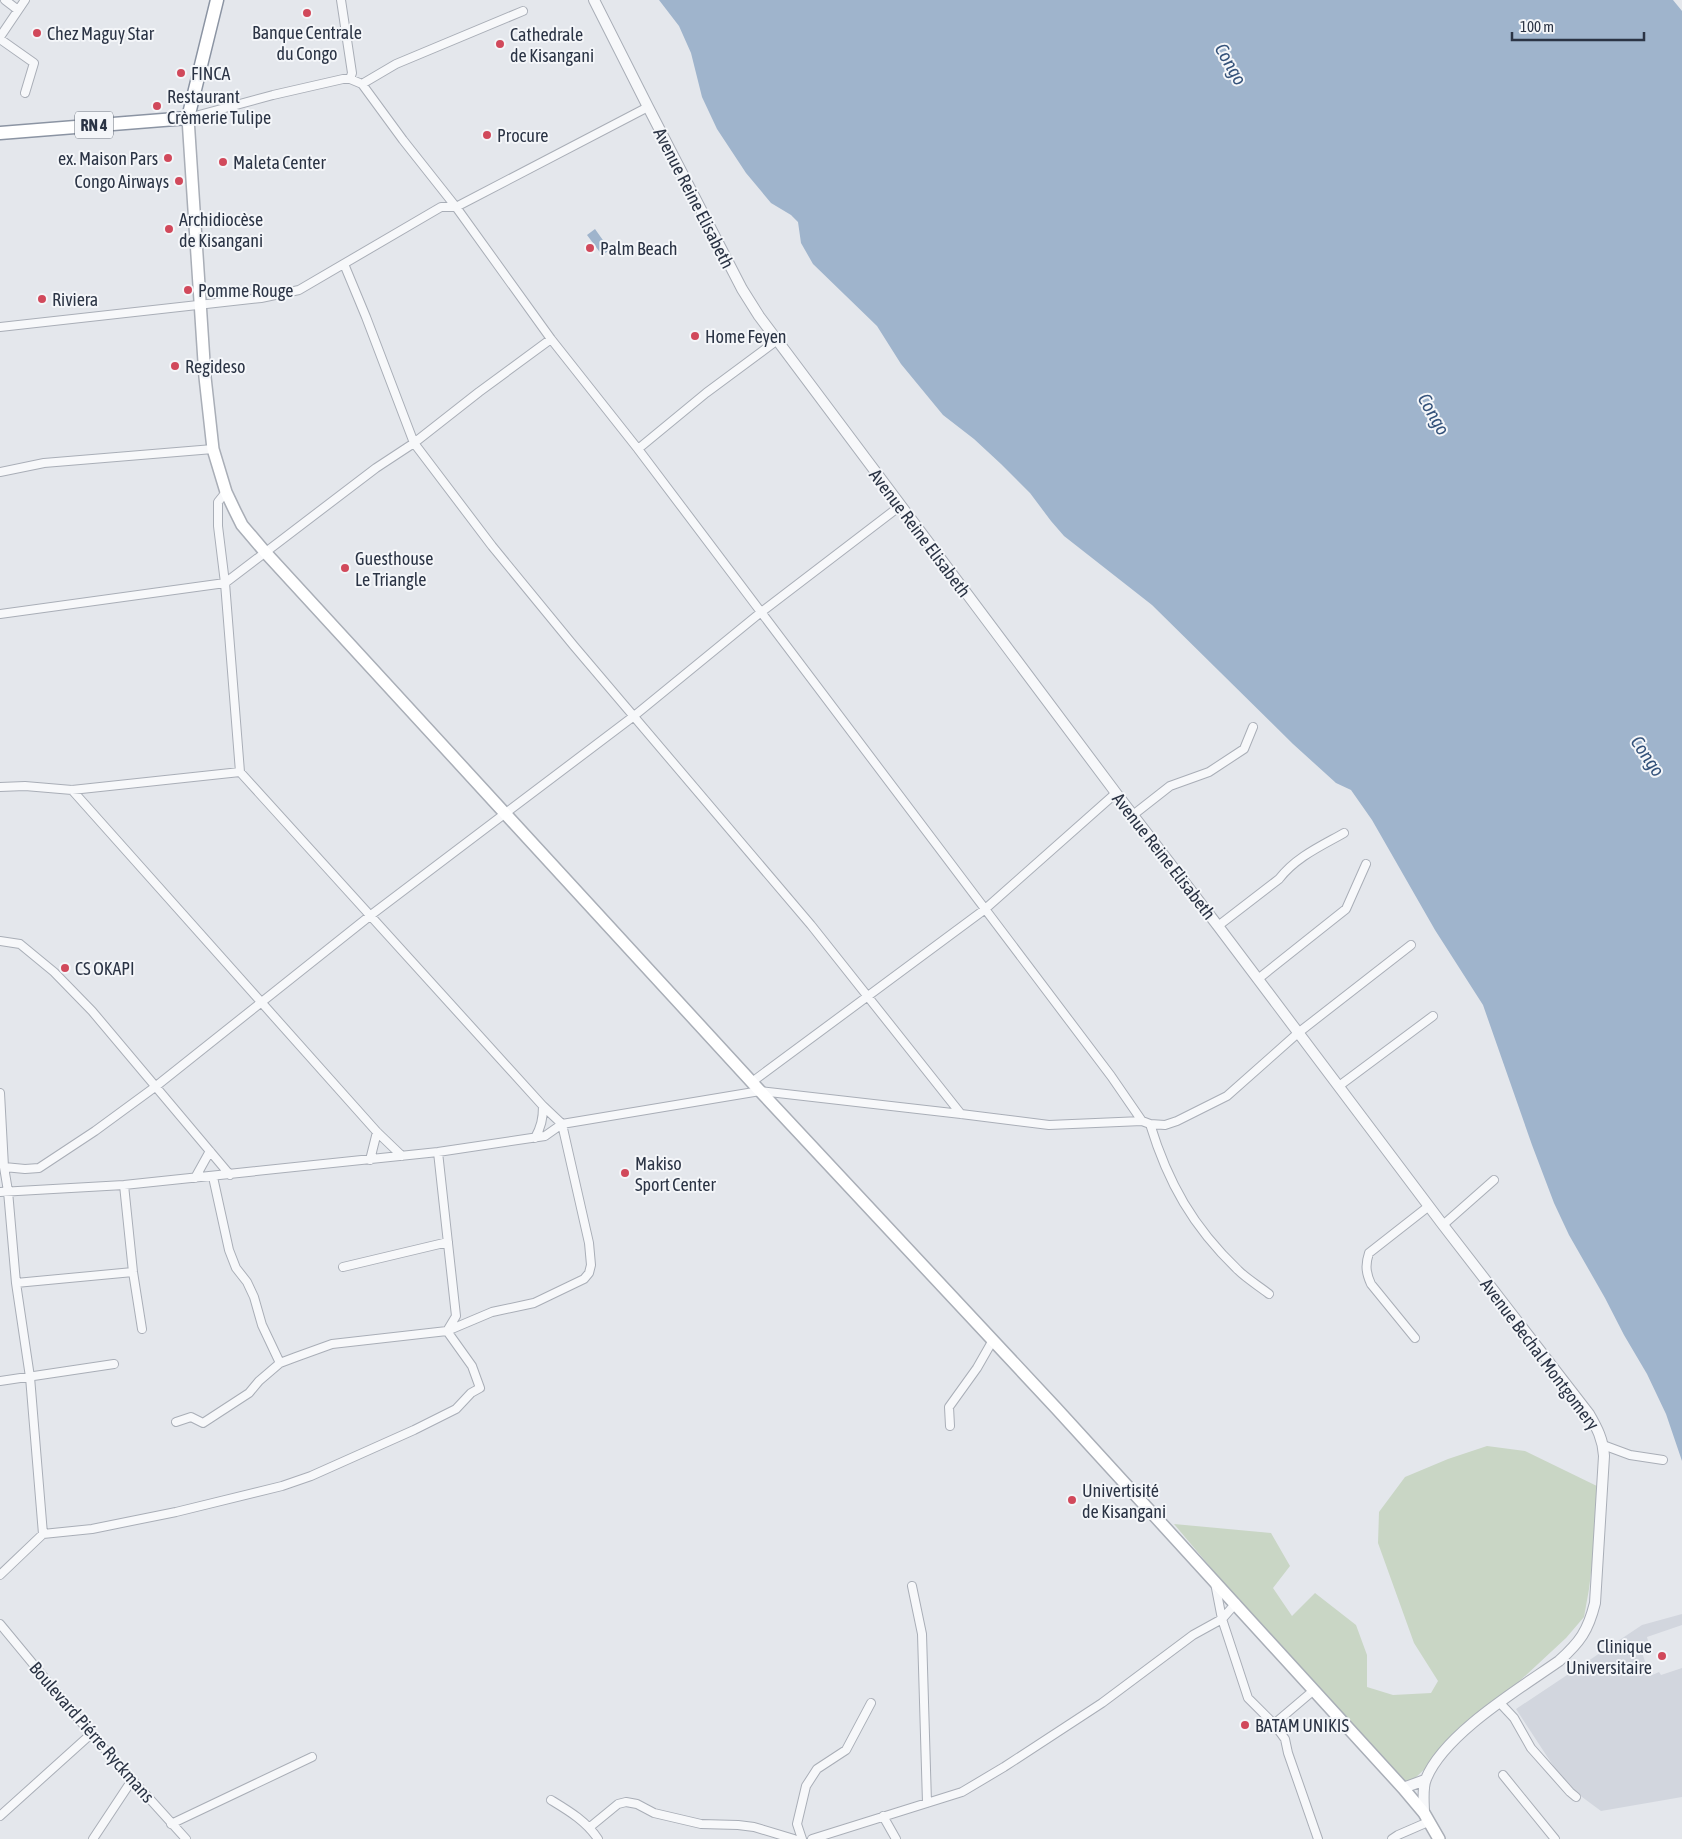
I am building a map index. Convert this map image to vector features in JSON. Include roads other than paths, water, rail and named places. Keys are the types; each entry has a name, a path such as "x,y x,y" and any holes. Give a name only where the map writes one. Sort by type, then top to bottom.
{"highway":[{"path":"188,118 217,0"},
{"name":"RN 4","path":"0,133 188,118"}],"main road":[{"path":"188,118 205,377 213,449 226,492 242,525 760,1091 1236,1603 1403,1788 1439,1839"}],"street":[{"path":"5,0 18,10"},
{"path":"25,0 0,38 34,63 25,93"},
{"path":"341,0 352,73 350,79"},
{"name":"Avenue Reine Elisabeth","path":"594,0 742,289 776,341 1298,1033"},
{"path":"362,84 396,64 523,11"},
{"path":"188,118 273,95 343,79 350,79 362,84 456,207 551,339 638,449 1146,1123 1177,1192 1200,1227 1239,1271 1268,1294"},
{"path":"0,327 201,303 261,298 299,290 395,232 441,207 456,207 648,108"},
{"path":"344,264 414,443 492,546 811,925 962,1114"},
{"path":"0,614 225,583 376,468 414,443 551,339"},
{"path":"638,449 706,393 776,341"},
{"path":"0,472 44,463 213,449"},
{"path":"176,1422 191,1417 203,1423 249,1393 259,1381 280,1363 332,1344 447,1331 492,1312 534,1303 578,1283 589,1272 591,1265 590,1243 562,1124 543,1106 240,772 225,583 218,526 218,502 226,492"},
{"path":"4,1167 39,1168 95,1131 155,1087 371,915 634,716 760,613 900,506"},
{"path":"1133,815 1170,786 1209,772 1244,749 1253,727"},
{"path":"0,787 25,786 72,790 240,772"},
{"path":"72,790 377,1132 402,1156"},
{"path":"752,1082 984,910 1116,793"},
{"path":"1218,926 1279,879 1307,853 1344,833"},
{"path":"1258,979 1346,909 1366,864"},
{"path":"0,941 20,944 54,972 92,1011 230,1175"},
{"path":"4,1192 124,1185 438,1152 545,1136 562,1124 760,1091 1048,1125 1146,1123 1165,1125 1227,1096 1298,1033 1411,945"},
{"path":"1339,1086 1433,1016"},
{"name":"Avenue Bechal Montgomery","path":"1298,1033 1589,1414 1599,1431 1603,1445 1595,1603 1590,1623 1574,1648 1559,1661 1454,1738 1439,1755 1425,1780"},
{"path":"0,1093 4,1192 30,1377 43,1534"},
{"path":"535,1138 541,1126 543,1106"},
{"path":"370,1160 377,1132"},
{"path":"196,1178 210,1151"},
{"path":"438,1152 456,1316 447,1331"},
{"path":"213,1176 228,1250 236,1268 247,1282 254,1297 262,1325 280,1363"},
{"path":"1443,1225 1494,1180"},
{"path":"124,1185 133,1272 142,1329"},
{"path":"1415,1338 1371,1284 1365,1264 1369,1253 1429,1206"},
{"path":"343,1267 448,1242"},
{"path":"16,1283 133,1272"},
{"path":"0,1575 43,1534 109,1526 282,1486 311,1476 456,1409 472,1393 480,1388 472,1366 447,1331"},
{"path":"950,1426 949,1407 977,1368 993,1340"},
{"path":"0,1381 114,1364"},
{"path":"1603,1445 1630,1455 1662,1460"},
{"path":"1213,1579 1222,1620 1248,1698 1286,1739 1288,1753 1318,1839"},
{"path":"912,1586 922,1634 927,1803"},
{"path":"812,1839 962,1792 1102,1703 1192,1635 1222,1620 1236,1603"},
{"name":"Boulevard Piérre Ryckmans","path":"0,1624 91,1734 186,1839"},
{"path":"1274,1724 1314,1690"},
{"path":"802,1839 797,1824 806,1786 817,1769 846,1750 870,1703"},
{"path":"1500,1703 1514,1718 1531,1748 1576,1797"},
{"path":"0,1816 91,1734"},
{"path":"171,1824 312,1757"},
{"path":"1503,1775 1556,1839"},
{"path":"93,1839 132,1780"},
{"path":"1392,1839 1426,1818 1425,1780 1403,1788"},
{"path":"551,1800 580,1818 598,1839"},
{"path":"590,1828 618,1804 626,1802 636,1804 654,1813 701,1824 754,1827 794,1839"},
{"path":"883,1816 896,1839"}],"water":[{"name":"Congo","path":"659,0 1673,0 1682,11 1682,1461 1666,1414 1647,1374 1569,1235 1554,1203 1483,1005 1435,930 1372,820 1351,790 1336,783 1293,744 1152,605 1064,536 1030,493 1001,464 974,439 943,415 901,364 877,326 813,264 801,243 798,222 791,215 771,203 746,173 717,129 702,97 691,53 679,26"},
{"path":"595,229 610,250 602,255 587,235"}],"place":[{"name":"Banque Centrale du Congo","path":"307,13"},
{"name":"Chez Maguy Star","path":"37,33"},
{"name":"Cathedrale de Kisangani","path":"500,44"},
{"name":"FINCA","path":"181,73"},
{"name":"Restaurant Crèmerie Tulipe","path":"157,106"},
{"name":"Procure","path":"487,135"},
{"name":"ex. Maison Pars","path":"168,158"},
{"name":"Maleta Center","path":"223,162"},
{"name":"Congo Airways","path":"179,181"},
{"name":"Archidiocèse de Kisangani","path":"169,229"},
{"name":"Palm Beach","path":"590,248"},
{"name":"Pomme Rouge","path":"188,290"},
{"name":"Riviera","path":"42,299"},
{"name":"Home Feyen","path":"695,336"},
{"name":"Regideso","path":"175,366"},
{"name":"Guesthouse Le Triangle","path":"345,568"},
{"name":"CS OKAPI","path":"65,968"},
{"name":"Makiso Sport Center","path":"625,1173"},
{"name":"Univertisité de Kisangani","path":"1072,1500"},
{"name":"Clinique Universitaire","path":"1662,1656"},
{"name":"BATAM UNIKIS","path":"1245,1725"}]}
